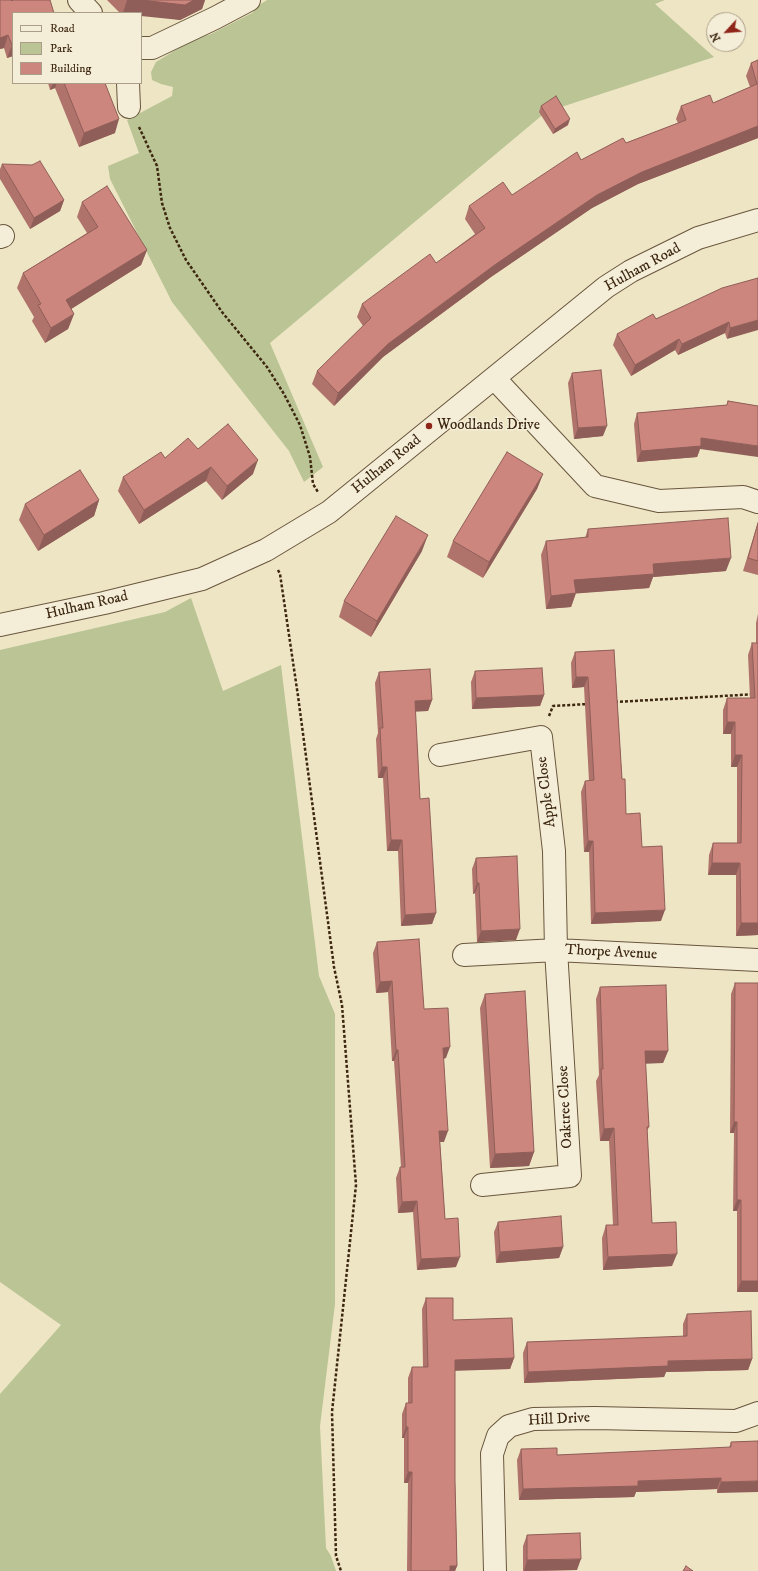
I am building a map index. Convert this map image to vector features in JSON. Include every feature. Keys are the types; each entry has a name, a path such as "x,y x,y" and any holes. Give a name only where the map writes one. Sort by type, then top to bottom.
{"street":[{"path":"79,0 90,12"},
{"path":"142,48 152,48 249,0"},
{"path":"128,84 129,107"},
{"name":"Hulham Road","path":"0,625 202,579 266,550 329,512 606,287 631,271 698,238 758,220"},
{"path":"494,378 595,486 659,501 743,497 758,502"},
{"name":"Apple Close","path":"440,755 541,736 554,851 556,950"},
{"name":"Thorpe Avenue","path":"464,955 556,950 758,960"},
{"name":"Oaktree Close","path":"482,1185 570,1176 556,950"},
{"name":"Hill Drive","path":"495,1571 492,1454 498,1436 509,1426 532,1419 595,1418 736,1421 758,1413"}],"path":[{"path":"129,107 157,166 162,203 170,228 186,260 222,312 267,367 284,394 300,425 310,457 313,484 329,512"},
{"path":"266,550 280,574 298,696 334,968 342,1005 356,1185 332,1412 336,1556 341,1571"},
{"path":"608,703 758,694"},
{"path":"541,736 552,706 592,704"}],"green space":[{"path":"267,0 665,0 655,4 706,50 706,52 708,52 714,57 546,112 270,343 323,467 304,482 289,451 172,302 110,179 108,166 139,153 127,120 172,96 173,87 152,80 151,72 156,62 192,40 211,34 252,13 259,5"},
{"path":"191,598 223,691 281,665 319,976 335,1014 335,1304 320,1426 326,1548 331,1556 336,1571 0,1571 0,1394 61,1325 0,1282 0,650 165,612"}],"building":[{"path":"0,0 50,0 54,12 12,12 12,45 8,35 0,38"},
{"path":"141,0 194,0 185,5"},
{"path":"758,60 758,126 642,172 597,195 496,264 388,344 338,393 317,371 371,318 362,304 430,254 436,263 485,228 469,206 503,182 512,195 577,152 581,160 623,138 626,143 686,120 681,106 710,95 713,103 757,84 751,63"},
{"path":"64,84 105,84 119,119 84,133"},
{"path":"556,96 570,119 555,129 541,106"},
{"path":"40,161 64,200 34,218 2,164 32,165"},
{"path":"107,186 147,250 66,300 74,314 51,328 38,305 41,304 23,273 98,227 82,202"},
{"path":"758,278 758,320 730,328 729,322 682,344 679,339 635,365 617,334 653,314 656,319 722,288"},
{"path":"601,370 607,426 578,428 572,373"},
{"path":"728,401 758,406 758,446 701,438 701,446 641,451 637,413 727,405"},
{"path":"228,424 258,460 227,486 211,467 144,510 123,477 161,452 165,458 188,438 198,449"},
{"path":"507,452 543,474 489,562 453,541"},
{"path":"80,470 99,500 44,535 25,504"},
{"path":"396,516 428,535 377,621 344,601"},
{"path":"728,518 731,558 653,564 654,574 574,580 576,593 551,596 546,541 588,537 588,529"},
{"path":"758,523 758,561 748,558"},
{"path":"752,643 758,643 758,923 741,923 740,863 712,863 713,843 741,843 742,755 735,755 735,722 727,722 727,698 755,698"},
{"path":"614,650 622,779 625,779 626,814 640,813 642,847 662,846 665,910 595,913 593,841 588,841 585,781 594,780 588,677 576,677 575,652"},
{"path":"542,668 544,695 476,698 475,671"},
{"path":"430,669 432,700 415,701 420,799 429,798 436,913 405,915 402,840 391,840 387,767 382,767 380,728 383,728 379,672"},
{"path":"517,856 520,929 481,931 479,883 477,883 476,858"},
{"path":"419,939 424,1009 448,1008 450,1047 443,1048 448,1131 439,1131 445,1219 458,1218 460,1257 421,1259 417,1201 402,1202 400,1167 405,1167 392,981 380,982 377,942"},
{"path":"735,983 758,983 758,1281 741,1281 741,1200 737,1200 737,1122 734,1122"},
{"path":"666,985 668,1051 645,1051 649,1127 647,1127 652,1223 676,1222 677,1254 608,1257 606,1225 618,1225 614,1128 604,1129 601,1069 603,1069 600,987"},
{"path":"525,991 534,1152 495,1154 485,994"},
{"path":"561,1216 563,1247 500,1252 498,1222"},
{"path":"426,1298 453,1298 453,1320 512,1318 514,1358 455,1360 457,1566 450,1566 450,1571 411,1571 412,1472 408,1472 408,1427 406,1427 406,1403 412,1403 412,1367 428,1367"},
{"path":"751,1311 752,1359 668,1361 668,1366 528,1372 527,1342 687,1336 687,1314"},
{"path":"758,1441 758,1481 721,1482 721,1478 638,1481 638,1486 523,1489 521,1449 557,1448 557,1455 731,1447 731,1442"},
{"path":"580,1533 581,1559 527,1560 527,1535"},
{"path":"686,1566 693,1571 683,1571"}],"place":[{"name":"Woodlands Drive","path":"429,426"}]}
